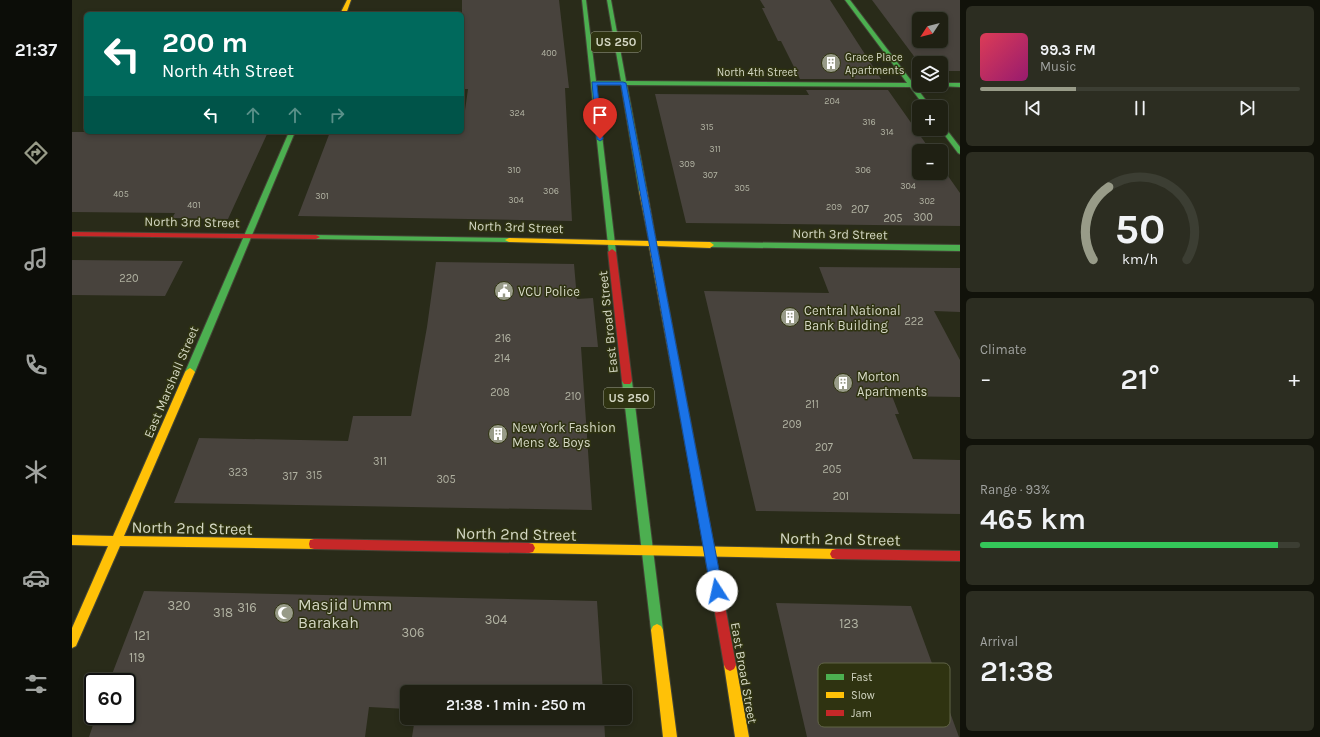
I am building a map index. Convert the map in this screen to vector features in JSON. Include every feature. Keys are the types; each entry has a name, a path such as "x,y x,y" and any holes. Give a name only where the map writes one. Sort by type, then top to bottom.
{"main road":[{"path":"344,12 349,0"},
{"name":"East Broad Street","path":"584,0 670,737"},
{"name":"East Broad Street","path":"609,0 742,737"},
{"path":"847,0 912,81"},
{"name":"North 4th Street","path":"594,83 912,85"},
{"path":"948,85 960,85"},
{"name":"East Marshall Street","path":"72,642 291,134"},
{"path":"948,136 960,152"},
{"name":"North 3rd Street","path":"72,234 430,238 653,245 960,248"},
{"name":"North 2nd Street","path":"72,540 710,553 960,556"}],"building":[{"path":"462,0 559,0 569,88 565,88 572,221 298,216 329,134 464,134 464,118 468,89 464,89 464,12 462,12"},
{"path":"760,0 830,0 881,79 800,79 781,41 778,41 762,8 765,8"},
{"path":"872,0 960,0 960,71 948,71 948,56 914,56"},
{"path":"806,90 888,90 912,124 912,136 920,136 926,144 912,144 912,180 948,180 948,176 960,193 960,226 686,223 655,94 809,95"},
{"path":"72,132 84,132 84,134 267,134 228,219 172,218 175,213 72,212"},
{"path":"72,260 183,261 165,296 72,295"},
{"path":"436,262 574,264 577,299 593,298 598,347 581,347 592,510 174,503 199,438 348,441 353,416 411,416 427,327"},
{"path":"819,267 960,268 960,312 934,311 960,360 960,397 892,396 899,414 895,414 913,459 960,460 960,514 756,511 704,291 829,293"},
{"path":"144,591 597,601 603,685 400,685 400,709 369,707 365,737 89,737 93,725 136,725 136,673 112,673"},
{"path":"776,603 911,606 932,663 818,663 818,727 950,727 950,712 959,737 807,737"},
{"path":"414,725 604,725 605,737 412,737"}],"traffic: fast":[{"path":"584,0 612,252"},
{"path":"609,0 643,191"},
{"path":"847,0 923,100"},
{"path":"594,83 912,85"},
{"path":"948,85 960,85"},
{"path":"190,372 291,134"},
{"path":"948,136 960,152"},
{"path":"316,237 509,240"},
{"path":"710,245 960,248"},
{"path":"627,381 657,630"}],"traffic: slow":[{"path":"344,12 349,0"},
{"path":"643,191 701,503"},
{"path":"509,240 710,245"},
{"path":"72,642 190,372"},
{"path":"72,540 314,544"},
{"path":"529,548 836,554"},
{"path":"657,630 670,737"},
{"path":"730,665 742,737"}],"traffic: jam":[{"path":"72,234 316,237"},
{"path":"612,252 627,381"},
{"path":"701,503 730,665"},
{"path":"314,544 529,548"},
{"path":"836,554 960,556"}],"place":[{"name":"Grace Place Apartments","path":"831,63"},
{"name":"VCU Police","path":"504,291"},
{"name":"Central National Bank Building","path":"790,317"},
{"name":"Morton Apartments","path":"843,383"},
{"name":"New York Fashion Mens & Boys","path":"498,434"},
{"name":"Masjid Umm Barakah","path":"284,613"}],"route":[{"path":"600,139 594,83 623,83 698,495 717,591"}]}
